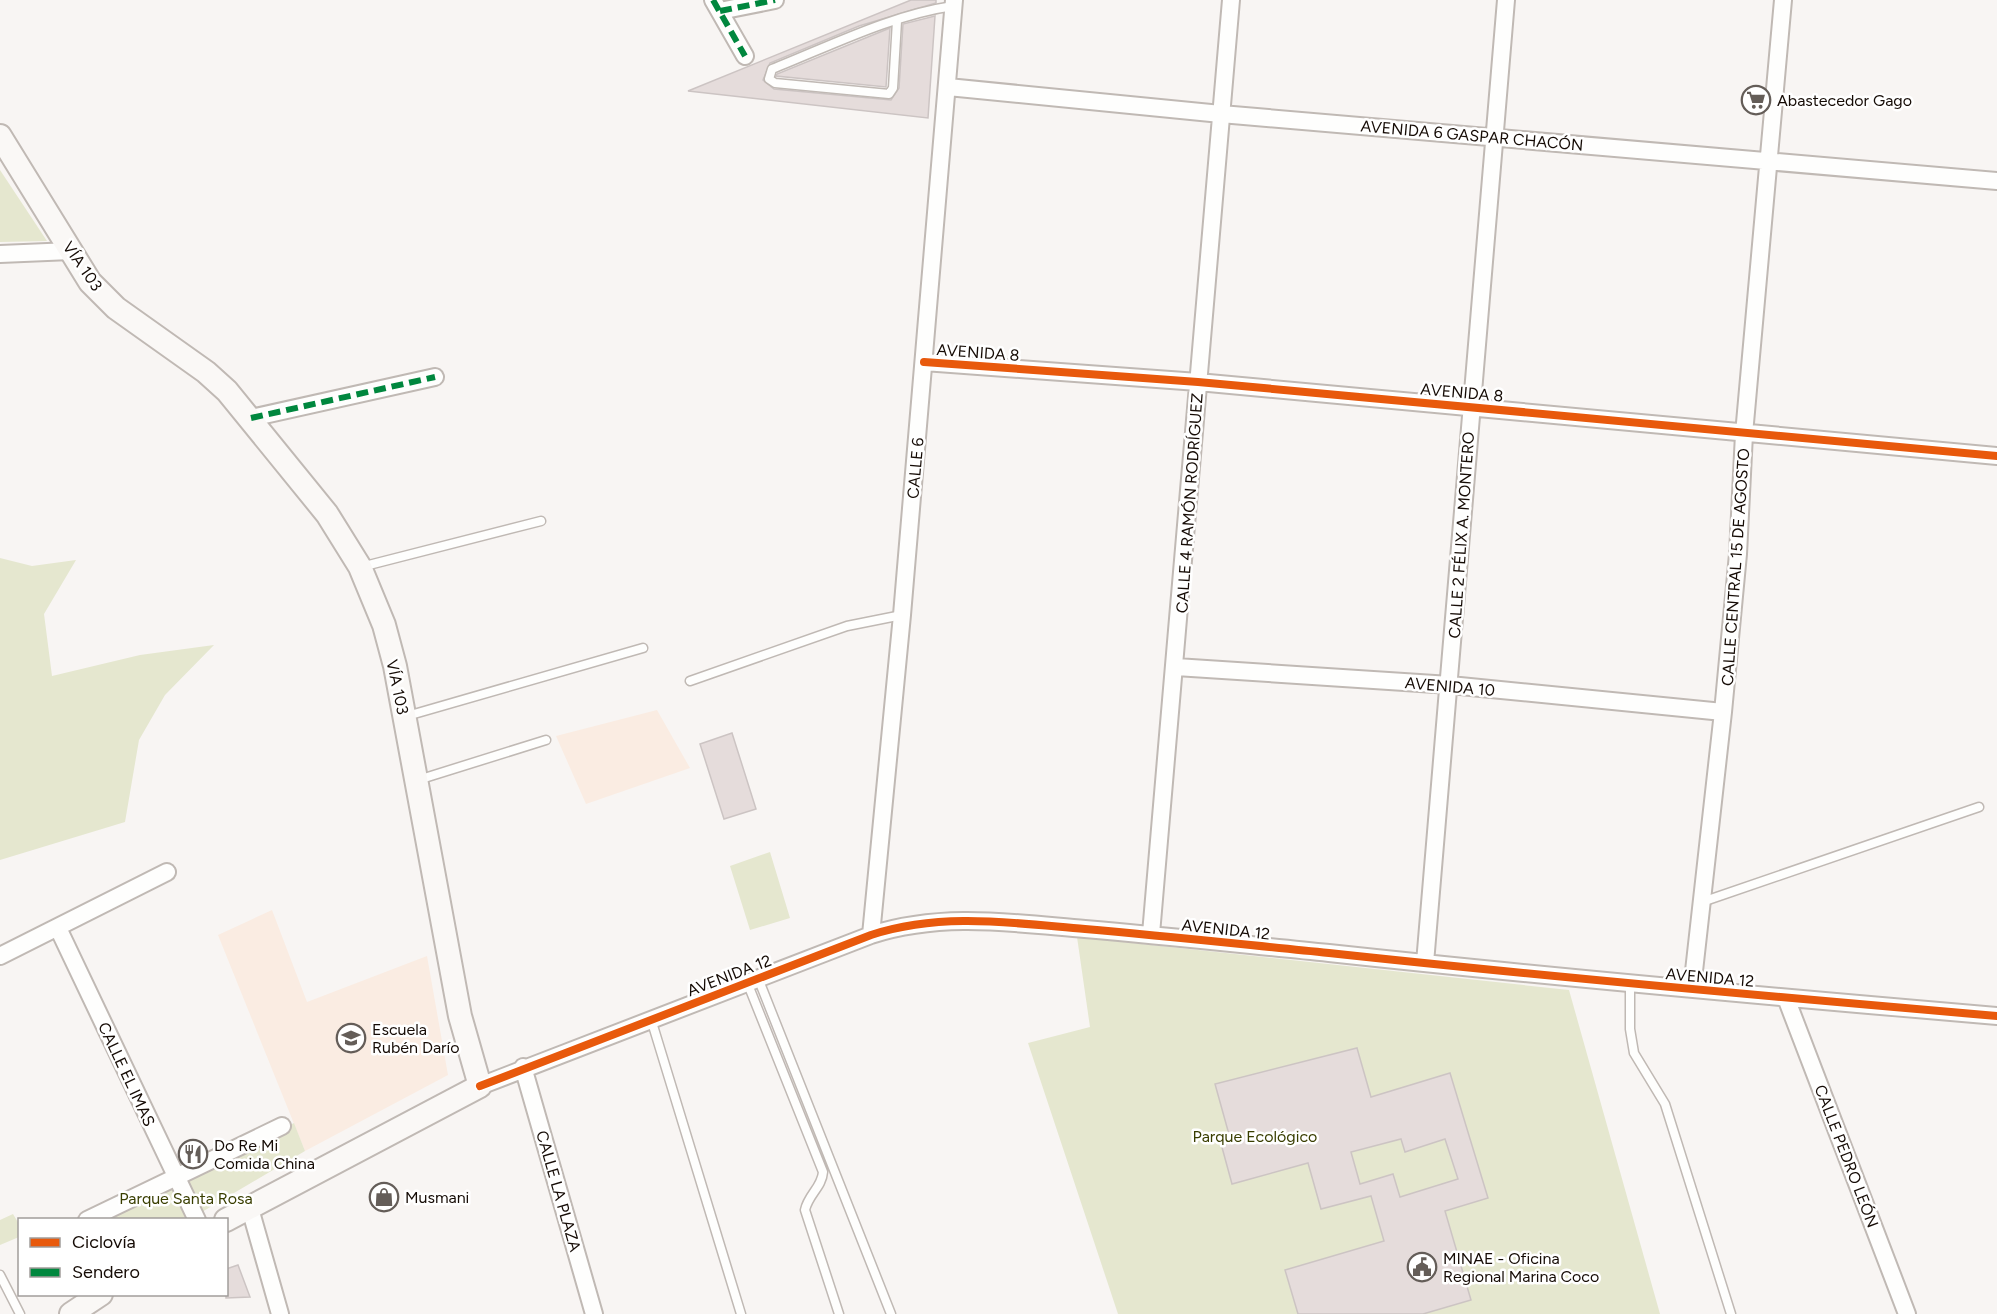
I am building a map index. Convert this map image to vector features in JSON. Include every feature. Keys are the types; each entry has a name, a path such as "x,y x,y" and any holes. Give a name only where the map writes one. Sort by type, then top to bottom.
{"main road":[{"name":"VÍA 103","path":"0,136 90,282 116,308 206,372 251,418 327,514 360,567 384,626 405,717 460,1016 480,1086"},
{"path":"228,1219 249,1205 480,1086"}],"street":[{"path":"745,56 716,6 775,0"},
{"name":"CALLE 4 RAMÓN RODRÍGUEZ","path":"1151,934 1176,667 1231,0"},
{"name":"CALLE 2 FÉLIX A. MONTERO","path":"1425,963 1506,0"},
{"name":"CALLE CENTRAL 15 DE AGOSTO","path":"1692,990 1724,712 1738,554 1744,434 1783,0"},
{"name":"CALLE 6","path":"872,935 948,87 953,3"},
{"name":"AVENIDA 6 GASPAR CHACÓN","path":"948,87 1221,114 1997,181"},
{"path":"0,254 71,251"},
{"name":"AVENIDA 8","path":"924,362 1198,382 1997,456"},
{"path":"251,418 435,377"},
{"name":"AVENIDA 10","path":"1176,667 1450,685 1724,712"},
{"path":"0,956 167,872"},
{"name":"AVENIDA 12","path":"480,1086 523,1067 872,935 901,926 936,920 981,920 1151,934 1692,990 1997,1016"},
{"name":"CALLE EL IMAS","path":"58,928 196,1218"},
{"name":"CALLE PEDRO LEÓN","path":"1786,998 1906,1314"},
{"name":"CALLE LA PLAZA","path":"523,1067 594,1314"},
{"path":"91,1218 282,1126"},
{"path":"249,1205 280,1314"}],"lane":[{"path":"897,21 893,88 889,94 775,83 769,79 771,69 897,21 926,10 953,3"},
{"path":"360,567 541,521"},
{"path":"690,681 847,626 902,615"},
{"path":"405,717 643,648"},
{"path":"416,781 546,740"},
{"path":"1702,902 1979,807"},
{"path":"753,980 823,1172 823,1180 807,1200 805,1210 839,1314"},
{"path":"753,980 891,1314"},
{"path":"1630,983 1630,1029 1634,1053 1665,1104 1731,1314"},
{"path":"651,1018 741,1314"},
{"path":"0,1275 21,1314"}],"shaded area":[{"path":"657,710 690,768 586,804 556,736"},
{"name":"Escuela Rubén Darío","path":"272,910 307,1002 427,956 448,1075 305,1151 218,935"}],"green space":[{"path":"0,170 47,241 0,242"},
{"path":"0,558 32,566 76,560 44,614 52,676 140,655 214,645 165,695 139,740 125,822 0,860"},
{"path":"770,852 790,918 750,930 730,866"},
{"name":"Parque Ecológico","path":"1077,937 1569,990 1660,1314 1118,1314 1028,1043 1090,1027"},
{"name":"Parque Santa Rosa","path":"294,1123 305,1151 192,1218 102,1218"},
{"path":"13,1214 18,1222 18,1237 0,1245 0,1220"}],"building":[{"path":"911,0 936,0 936,3 859,26 770,63 763,80 774,89 891,100 899,88 903,24 935,16 928,118 688,91"},
{"path":"890,28 886,87 776,76 777,74"},
{"path":"732,733 756,809 724,819 700,744"},
{"path":"1357,1048 1371,1097 1450,1073 1488,1198 1445,1211 1471,1300 1423,1314 1298,1314 1285,1270 1384,1241 1371,1196 1321,1209 1308,1163 1232,1184 1220,1140 1230,1138 1215,1084","holes":["1401,1139 1405,1152 1445,1139 1458,1179 1400,1197 1393,1174 1360,1184 1351,1152"]},
{"path":"238,1265 250,1297 226,1298 228,1296 228,1268"}],"marked path":[{"path":"713,0 745,56"},
{"path":"720,11 775,0"},
{"path":"251,418 435,377"}],"cycle path":[{"path":"924,362 1198,382 1997,456"},
{"path":"480,1086 871,935 898,928 951,921 1004,922 1116,932 1746,994 1997,1016"}],"place":[{"name":"Abastecedor Gago","path":"1756,100"},
{"name":"Escuela Rubén Darío","path":"351,1038"},
{"name":"Do Re Mi Comida China","path":"193,1154"},
{"name":"Musmani","path":"384,1197"},
{"name":"MINAE - Oficina Regional Marina Coco","path":"1422,1267"}]}
